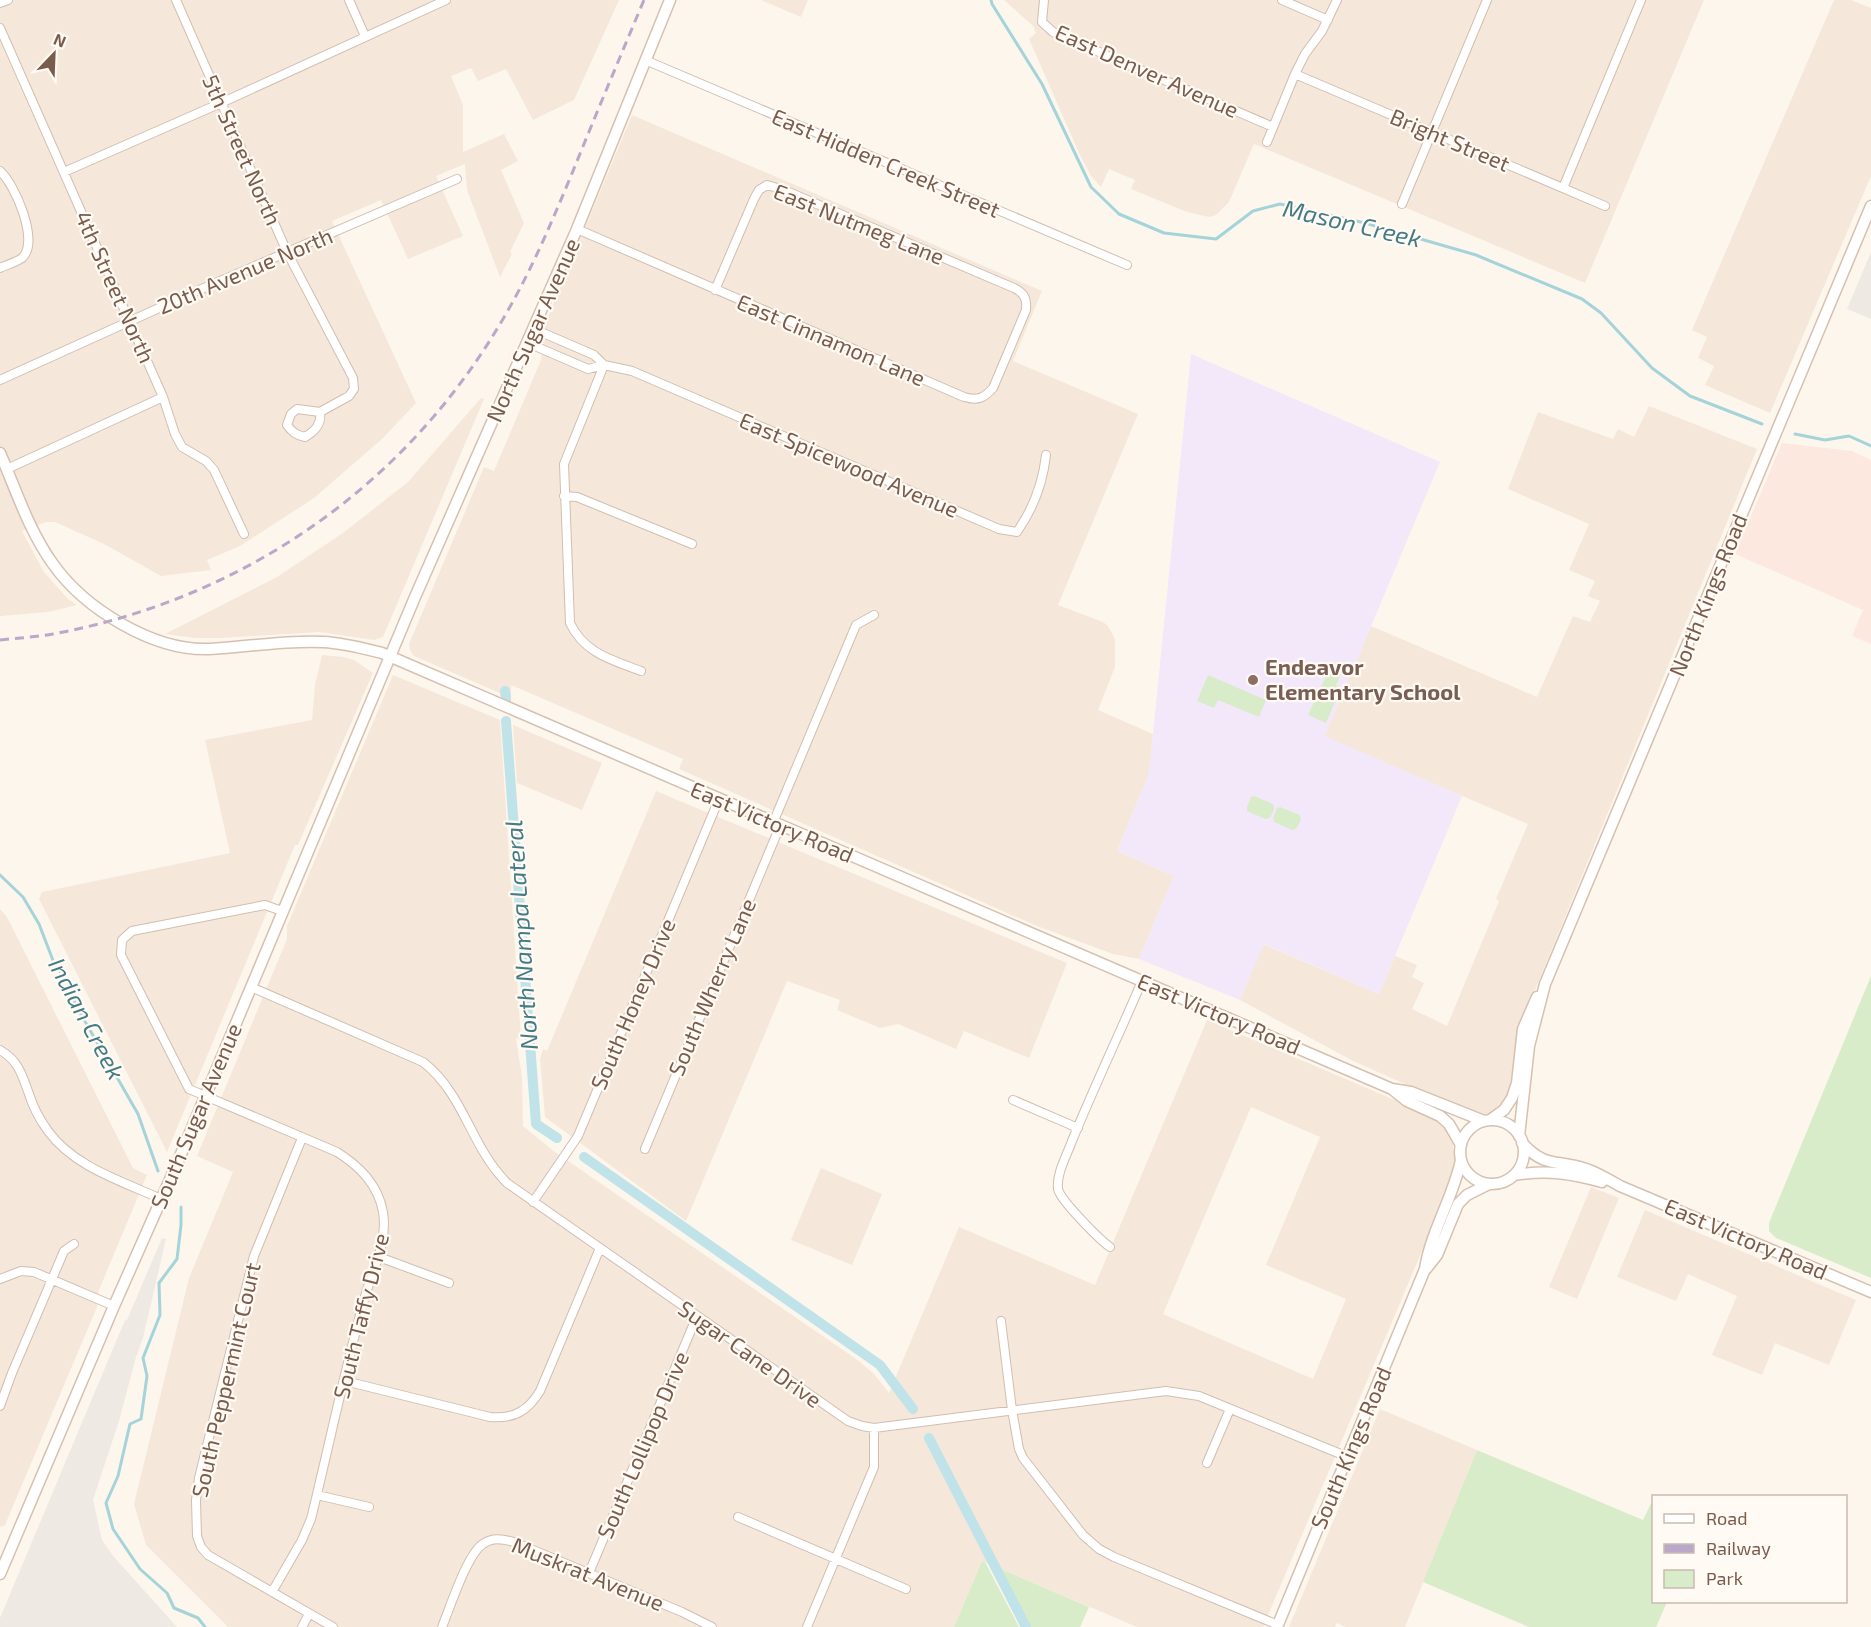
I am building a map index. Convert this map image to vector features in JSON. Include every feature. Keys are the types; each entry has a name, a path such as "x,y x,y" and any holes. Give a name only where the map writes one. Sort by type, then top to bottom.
{"street":[{"path":"0,3 8,0"},
{"name":"5th Street North","path":"176,0 287,252 353,378 354,389 349,396 320,412"},
{"path":"349,0 365,36"},
{"path":"64,172 446,0"},
{"name":"North Sugar Avenue","path":"390,657 528,344 670,0"},
{"name":"East Denver Avenue","path":"1044,0 1042,22 1053,32 1273,127"},
{"path":"1282,0 1328,20"},
{"path":"1267,142 1295,74 1305,54 1328,20 1337,0"},
{"path":"1402,204 1487,0"},
{"path":"1563,188 1641,0"},
{"name":"4th Street North","path":"0,28 130,321 182,447 206,461 214,470 244,534"},
{"name":"East Hidden Creek Street","path":"645,60 1127,265"},
{"name":"Bright Street","path":"1295,74 1605,206"},
{"path":"0,171 13,188 29,237 28,247 22,258 0,268"},
{"name":"20th Avenue North","path":"0,380 457,179"},
{"name":"East Nutmeg Lane","path":"715,290 754,199 759,190 767,185 784,189 1014,288 1025,296"},
{"name":"North Kings Road","path":"1521,1139 1528,1046 1545,984 1871,206"},
{"name":"East Cinnamon Lane","path":"577,229 975,400 984,398 993,388 1026,310 1025,296"},
{"name":"East Spicewood Avenue","path":"534,329 594,355 604,365"},
{"name":"East Spicewood Avenue","path":"528,344 588,369 604,365 632,371 999,529 1017,532 1027,518 1044,475 1046,455"},
{"path":"604,365 564,464 570,623 576,636 587,647 641,671"},
{"path":"7,469 163,397"},
{"path":"297,409 320,412 318,427 305,437 298,436 291,431 287,424 291,414 297,409"},
{"name":"East Victory Road","path":"0,453 30,523 52,563 65,579 99,609 137,632 171,643 206,649 323,642 354,645 390,657 1392,1089 1411,1092 1487,1121"},
{"path":"564,496 578,497 692,544"},
{"name":"South Wherry Lane","path":"645,1149 856,625 874,615"},
{"name":"South Sugar Avenue","path":"0,1574 390,657"},
{"name":"South Honey Drive","path":"533,1202 578,1136 718,799"},
{"name":"South Taffy Drive","path":"272,1592 308,1529 364,1300 379,1257 384,1232 383,1210 377,1193 354,1162 337,1152 189,1089 121,955 122,940 132,931 265,905 282,911"},
{"path":"1110,1247 1099,1239 1061,1198 1058,1189 1063,1165 1142,981"},
{"name":"North Kings Road","path":"1487,1121 1503,1110 1512,1098 1523,1029 1533,1002 1545,984"},
{"name":"Sugar Cane Drive","path":"250,987 423,1062 447,1085 493,1169 507,1183 848,1421 874,1428 1166,1391 1199,1396 1348,1457"},
{"path":"0,1050 11,1056 20,1067 38,1115 58,1143 86,1164 161,1199"},
{"name":"East Victory Road","path":"1392,1089 1407,1101 1440,1116 1449,1124 1461,1145"},
{"path":"1013,1100 1078,1128"},
{"path":"1487,1121 1507,1124 1521,1139 1523,1160 1514,1175 1507,1180 1489,1184 1479,1181 1471,1176 1461,1160 1461,1145 1469,1130 1487,1121"},
{"name":"South Peppermint Court","path":"302,1138 254,1256 199,1478 196,1500 197,1536 201,1547 208,1555 333,1627"},
{"name":"East Victory Road","path":"1521,1139 1532,1153 1542,1160 1585,1168 1620,1186 1871,1292"},
{"name":"South Kings Road","path":"1278,1626 1425,1269 1428,1251 1455,1185 1461,1160"},
{"name":"East Victory Road","path":"1514,1175 1564,1172 1620,1186"},
{"name":"South Kings Road","path":"1425,1269 1437,1255 1458,1204 1467,1195 1489,1184"},
{"path":"0,1406 51,1279 64,1251 74,1244"},
{"path":"345,1381 490,1417 503,1418 516,1415 532,1403 540,1391 600,1248"},
{"path":"379,1257 449,1283"},
{"path":"0,1279 21,1271 34,1272 114,1306"},
{"name":"South Lollipop Drive","path":"589,1573 697,1316"},
{"path":"1001,1321 1019,1449 1023,1458 1083,1535 1099,1549 1130,1564 1278,1626"},
{"path":"1207,1463 1230,1409"},
{"path":"807,1627 874,1467 874,1428"},
{"path":"317,1495 369,1507"},
{"path":"738,1517 906,1589"},
{"name":"Muskrat Avenue","path":"442,1627 471,1558 484,1542 494,1539 514,1542 682,1612 712,1627"},
{"path":"302,1627 309,1614"}],"shaded area":[{"path":"0,0 619,0 574,100 533,120 506,69 478,81 471,68 451,76 463,105 463,152 504,134 518,161 501,170 524,223 500,277 467,190 465,164 436,176 463,236 408,259 381,200 332,221 416,403 382,439 314,498 240,546 207,560 211,570 161,576 104,544 55,522 46,522 22,531 44,572 68,599 77,605 48,612 0,616"},
{"path":"761,0 808,0 801,17"},
{"path":"1004,0 1704,0 1585,283 1254,144 1229,202 1216,215 1209,217 1187,212 1131,189 1135,180 1109,169 1101,187 1091,176 1079,153 1029,39 1036,33 1033,26"},
{"path":"1834,0 1851,0 1871,8 1871,176 1770,413 1705,385 1714,366 1698,358 1707,337 1692,330"},
{"path":"632,115 1042,291 1013,361 1138,414 1058,605 1103,622 1108,626 1115,640 1115,667 1098,710 1153,734 1149,774 1117,851 1174,876 1139,959 1113,954 1037,926 679,769 683,759 511,685 511,698 414,656 410,650 409,644 484,467 494,471 541,360 545,324"},
{"path":"1871,252 1871,319 1847,309"},
{"name":"Endeavor Elementary School","path":"1191,354 1440,462 1325,736 1462,796 1379,994 1264,944 1240,1000 1139,959 1174,876 1117,851 1149,774"},
{"path":"481,398 484,399 383,637 374,640 319,632 221,638 195,638 165,634 277,577 343,533 408,482"},
{"path":"1649,406 1757,449 1531,1000 1514,1081 1504,1103 1491,1114 1475,1115 1353,1061 1240,1000 1263,944 1379,994 1395,956 1417,965 1412,977 1424,983 1412,1009 1447,1026 1528,824 1324,737 1371,626 1537,697 1573,616 1590,622 1600,601 1588,596 1595,581 1569,570 1589,524 1508,489 1538,412 1613,439 1618,429 1634,437"},
{"path":"1782,443 1852,451 1871,460 1871,644 1852,636 1863,610 1735,554"},
{"path":"322,655 354,660 373,673 298,845 295,845 167,1152 39,899 42,892 230,853 205,740 312,720 315,685"},
{"path":"393,675 500,720 521,1039 516,1038 522,1077 523,1126 555,1152 859,1361 874,1374 889,1393 959,1227 1095,1285 1207,1020 1443,1122 1452,1139 1455,1160 1452,1180 1263,1627 1137,1627 982,1561 954,1627 228,1627 146,1545 134,1504 189,1278 233,1172 197,1156 287,939 287,926","holes":["1251,1107 1320,1137 1266,1265 1346,1299 1313,1379 1163,1314"]},
{"path":"513,725 602,763 582,810 517,783"},
{"path":"656,791 1067,963 1029,1058 964,1031 956,1049 898,1024 880,1028 837,1010 840,1000 787,981 686,1221 545,1117 540,1059 543,1049 547,1051"},
{"path":"0,909 7,917 133,1168 147,1175 99,1290 97,1307 5,1525 0,1527"},
{"path":"821,1168 882,1194 852,1265 791,1240"},
{"path":"1591,1187 1619,1198 1577,1299 1549,1287"},
{"path":"1645,1210 1856,1300 1829,1365 1775,1343 1762,1375 1712,1355 1737,1296 1688,1274 1676,1301 1617,1277"},
{"path":"162,1238 166,1239 143,1338 93,1500 102,1540 114,1557 177,1627 0,1627 0,1618 125,1320 127,1320"},
{"path":"1380,1409 1477,1450 1405,1627 1345,1627 1337,1623 1335,1627 1289,1627"}],"green space":[{"path":"1328,672 1340,677 1336,685 1341,688 1326,723 1308,715"},
{"path":"1208,675 1266,700 1259,717 1218,700 1214,708 1197,701"},
{"path":"1254,796 1273,804 1274,809 1270,818 1265,819 1247,811 1251,797"},
{"path":"1280,807 1300,815 1301,820 1296,829 1292,830 1274,822 1273,818 1277,808"},
{"path":"1871,976 1871,1278 1776,1238 1769,1231 1769,1223"},
{"path":"1477,1450 1643,1520 1652,1501 1652,1603 1667,1603 1656,1627 1529,1627 1423,1582"},
{"path":"982,1561 985,1562 1019,1627 954,1627"},
{"path":"1001,1569 1089,1607 1080,1627 1031,1627"}],"waterway":[{"name":"Mason Creek","path":"991,0 1042,84 1091,187 1119,214 1164,233 1216,239 1253,211 1280,204 1365,223 1476,255 1582,299 1601,313 1652,368 1690,396 1762,424"},
{"name":"Mason Creek","path":"1795,434 1825,440 1849,436 1871,446"},
{"name":"North Nampa Lateral","path":"505,691 506,700"},
{"name":"North Nampa Lateral","path":"506,721 536,1124 557,1138"},
{"name":"Indian Creek","path":"0,875 23,897 39,924 54,963 73,989 75,1004 138,1114 158,1171"},
{"name":"North Nampa Lateral","path":"584,1157 880,1365 913,1409"},
{"name":"Indian Creek","path":"181,1207 177,1259 159,1283 160,1315 143,1358 147,1376 141,1419 130,1424 118,1476 106,1503 113,1529 140,1569 167,1593 174,1608 198,1618 205,1627"},
{"name":"North Nampa Lateral","path":"929,1438 1026,1627"}],"railway":[{"path":"0,640 53,634 124,617 192,593 256,561 316,524 372,480 422,429 468,373 507,312 558,207 644,0"}],"place":[{"name":"Endeavor Elementary School","path":"1253,680"}]}
